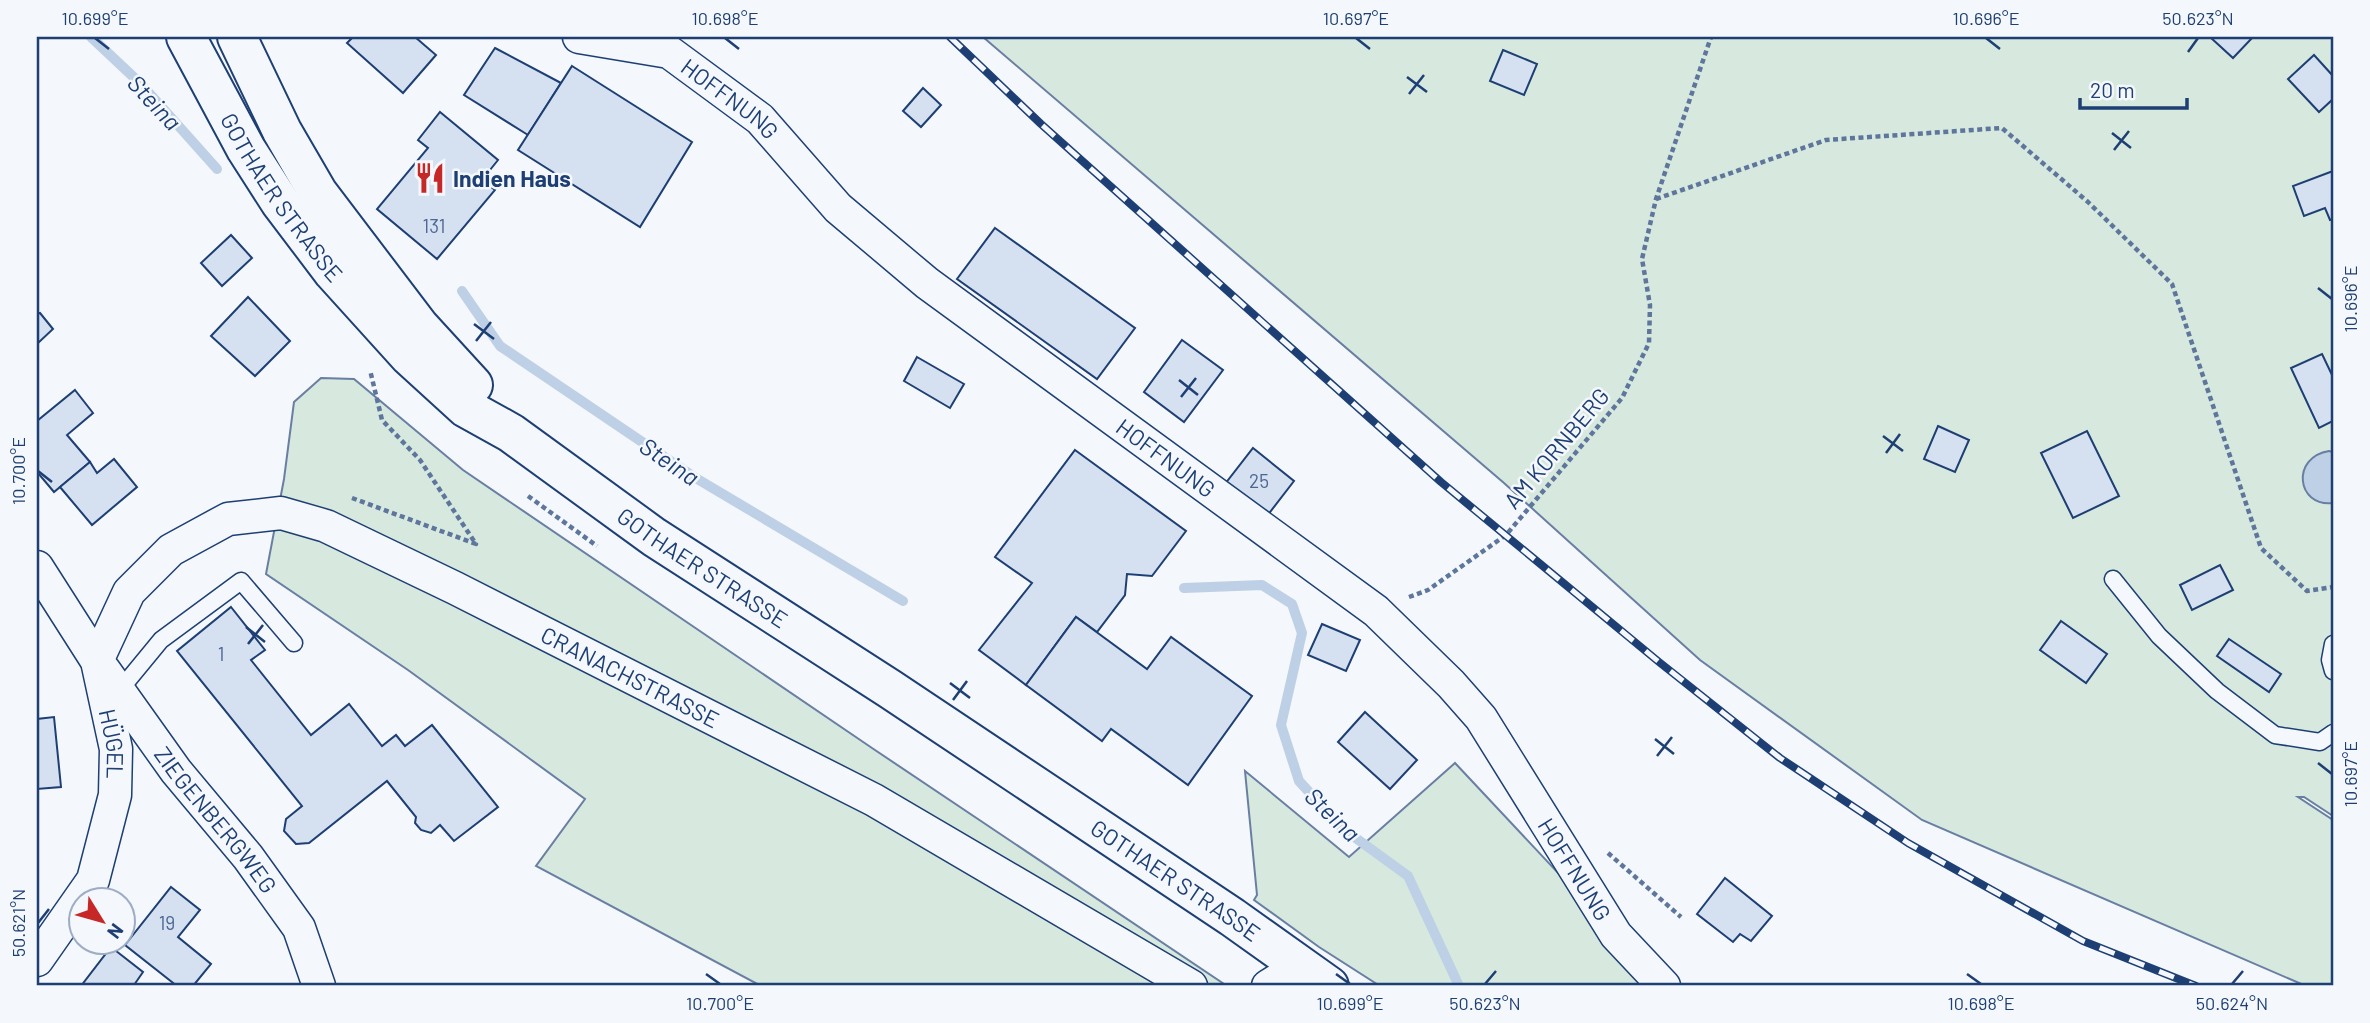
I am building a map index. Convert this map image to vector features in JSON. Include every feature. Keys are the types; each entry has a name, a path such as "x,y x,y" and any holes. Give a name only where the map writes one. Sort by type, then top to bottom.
{"main road":[{"name":"GOTHAER STRASSE","path":"186,37 246,149 280,202 333,272 409,356 466,408 510,433 654,537 924,712 1232,917 1314,976"},
{"path":"237,37 282,131 318,193 419,326 481,394 510,433"}],"street":[{"name":"HOFFNUNG","path":"579,37 670,52 760,119 838,208 926,283 1376,611 1451,684 1481,718 1616,935 1664,986"},
{"name":"CRANACHSTRASSE","path":"97,661 129,592 171,550 228,519 281,513 326,526 455,588 874,800 1191,986"},
{"name":"HÜGEL","path":"37,567 97,661 116,750 115,795 93,880 37,960"},
{"name":"ZIEGENBERGWEG","path":"97,661 176,771 248,857 299,928 319,986"},
{"path":"1268,986 1314,976"}],"lane":[{"path":"2113,579 2159,636 2217,691 2275,734 2320,742 2333,733"},
{"path":"119,691 161,640 241,580 294,643"},
{"path":"2333,644 2330,660 2333,671"}],"path":[{"name":"AM KORNBERG","path":"1376,611 1427,590 1506,536 1622,398 1649,343 1650,305 1642,258 1656,199 1712,37"},
{"path":"1656,199 1826,139 2002,128 2088,202 2172,284 2261,548 2307,591 2333,587"},
{"path":"349,497 477,544 420,460 382,420 370,369"}],"shaded area":[{"path":"983,37 2333,37 2333,816 2304,797 2298,797 2333,820 2333,986 2306,986 1922,820 1700,660 1504,483"},
{"path":"321,378 354,379 463,470 1227,986 761,986 536,866 585,799 408,670 266,574 284,479 294,402"},
{"path":"1455,763 1664,986 1380,986 1319,947 1254,900 1257,895 1245,771 1349,857"}],"water":[{"path":"2329,451 2333,452 2333,503 2321,502 2311,497 2305,490 2303,481 2308,462"}],"building":[{"path":"353,37 415,37 436,55 403,93 347,43"},
{"path":"2210,37 2253,37 2233,58"},
{"path":"495,48 561,83 528,135 464,95"},
{"path":"1503,50 1537,64 1524,95 1490,81"},
{"path":"2314,55 2333,76 2333,99 2319,112 2288,79"},
{"path":"572,66 692,142 640,227 518,150"},
{"path":"923,88 941,105 921,127 903,111"},
{"path":"440,112 498,160 482,180 495,190 437,259 377,209 428,148 418,140"},
{"path":"2333,171 2333,219 2330,220 2325,208 2304,216 2293,186"},
{"path":"995,228 1135,328 1097,379 957,279"},
{"path":"231,235 252,258 222,286 201,263"},
{"path":"248,297 290,341 255,376 211,336"},
{"path":"40,313 53,329 37,344 37,314"},
{"path":"1182,340 1223,370 1184,422 1144,392"},
{"path":"2322,354 2333,377 2333,421 2319,428 2291,368"},
{"path":"917,357 964,384 950,408 904,381"},
{"path":"75,390 93,413 67,435 90,462 54,492 37,472 37,421"},
{"path":"1938,426 1969,440 1955,472 1924,459"},
{"path":"2087,431 2119,496 2073,518 2041,453"},
{"path":"1253,448 1294,481 1267,516 1225,484"},
{"path":"1075,450 1186,531 1152,576 1127,574 1125,595 1097,632 1076,617 1026,685 979,650 1032,583 995,557"},
{"path":"114,459 137,487 92,525 60,487 90,462 97,473"},
{"path":"2220,565 2233,590 2192,610 2180,585"},
{"path":"231,607 265,650 251,660 311,735 349,704 382,746 396,735 405,746 432,725 498,807 454,841 440,825 431,833 421,830 415,823 416,817 387,781 309,843 296,844 284,831 286,819 302,806 177,651"},
{"path":"1076,617 1147,669 1171,637 1252,696 1188,785 1111,729 1102,741 1026,685"},
{"path":"2061,621 2107,654 2086,683 2040,650"},
{"path":"1322,624 1360,640 1346,671 1308,655"},
{"path":"2229,639 2281,674 2269,692 2217,656"},
{"path":"1365,712 1417,760 1390,789 1338,742"},
{"path":"54,717 61,787 37,789 37,719"},
{"path":"1725,878 1772,916 1751,941 1740,934 1733,942 1697,914"},
{"path":"171,887 200,910 178,937 211,964 193,986 177,986 136,954 136,931"},
{"path":"104,956 123,956 143,972 134,985 136,986 81,986"}],"waterway":[{"name":"Steina","path":"91,37 142,85 217,169"},
{"name":"Steina","path":"462,291 500,346 694,477 903,601"},
{"name":"Steina","path":"1184,588 1262,585 1292,604 1302,633 1281,725 1299,781 1342,828 1408,876 1459,986"}],"railway":[{"path":"950,37 1041,124 1441,482 1780,758 1908,843 2083,941 2196,986"}],"place":[{"name":"Indien Haus","path":"430,178"}]}
